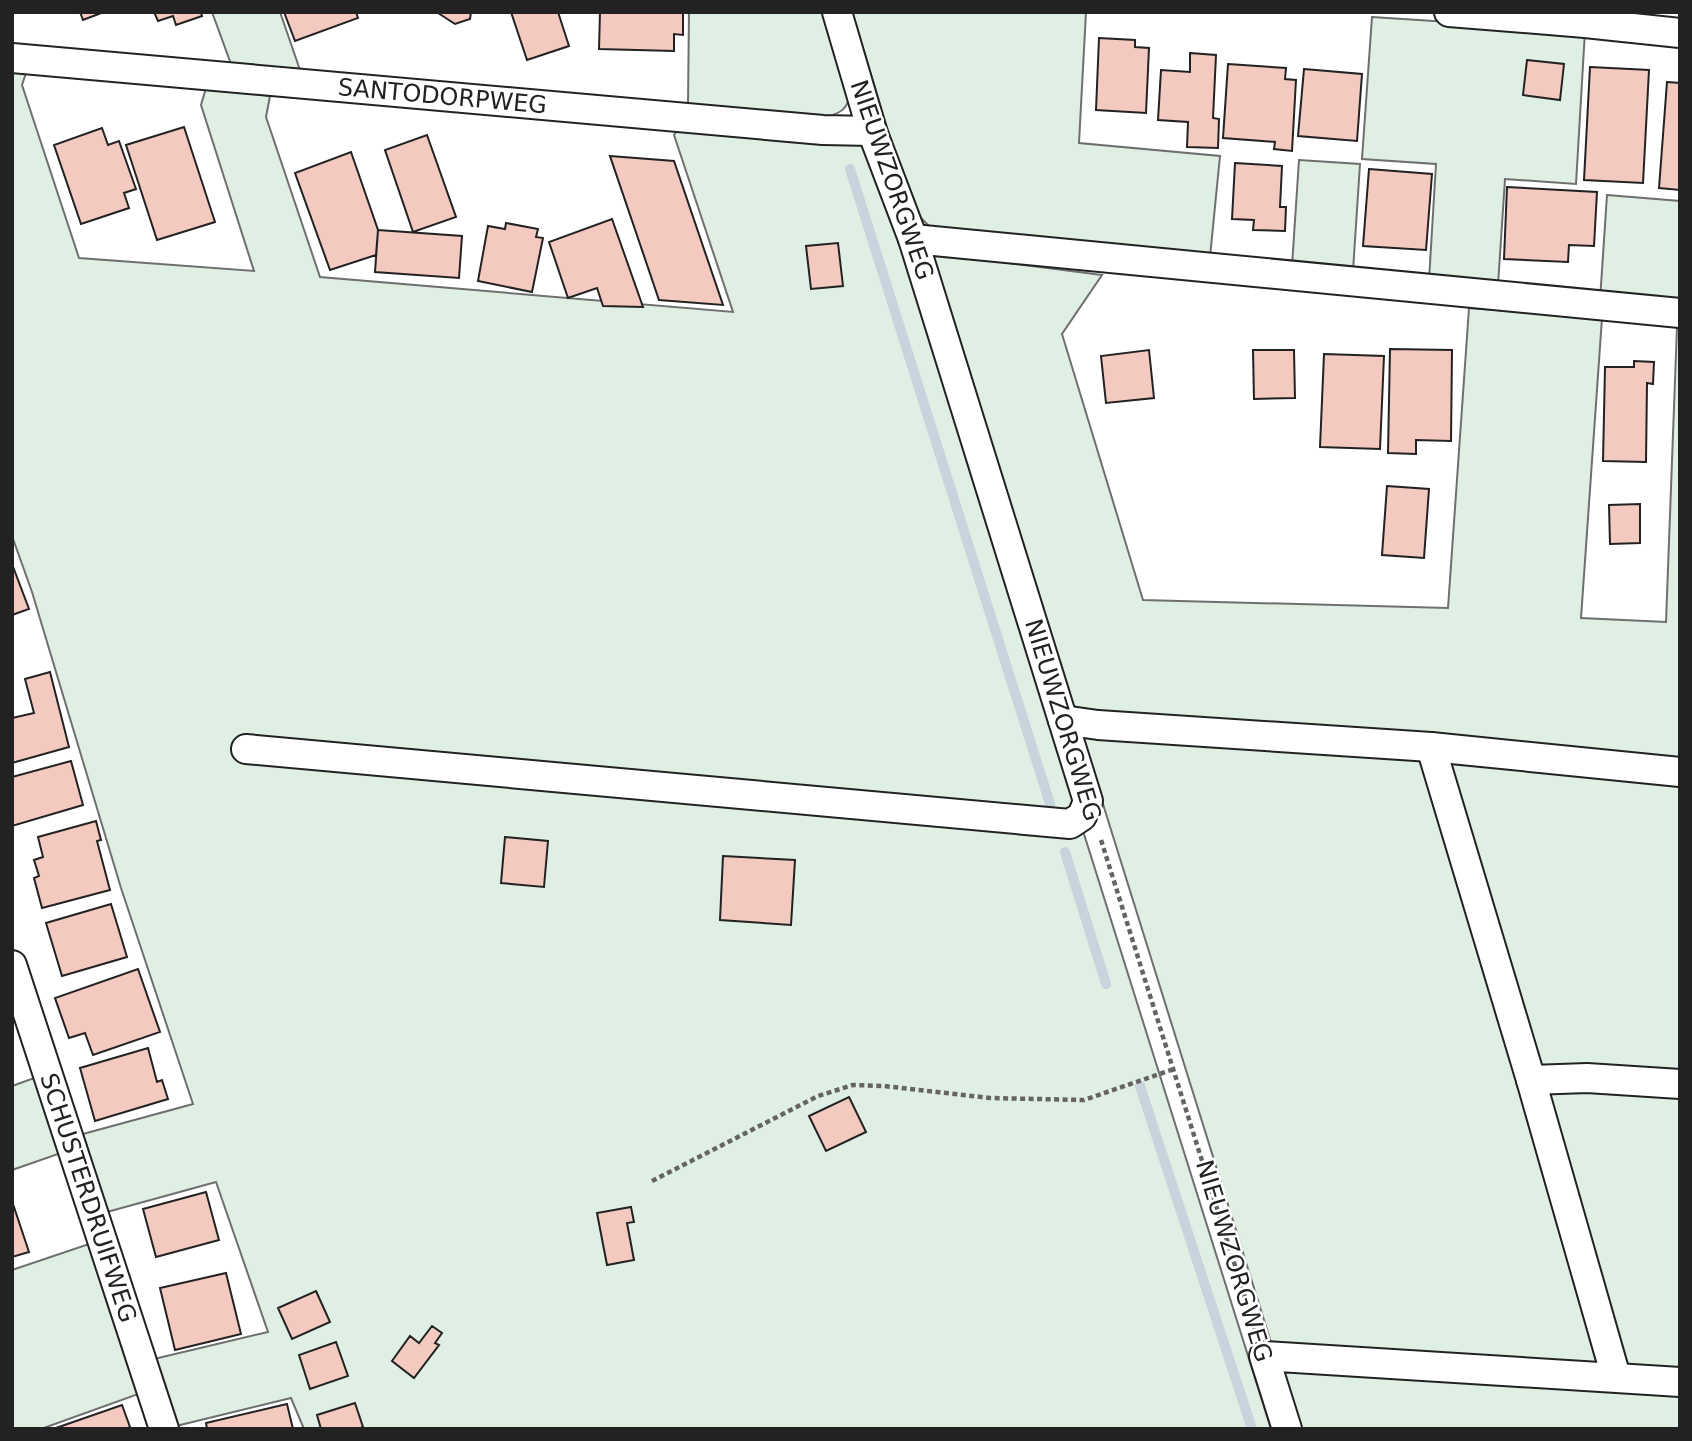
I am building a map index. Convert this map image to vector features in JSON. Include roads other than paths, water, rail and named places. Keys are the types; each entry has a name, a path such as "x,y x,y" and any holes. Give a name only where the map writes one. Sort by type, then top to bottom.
{"street":[{"name":"NIEUWZORGWEG","path":"246,749 1070,824 1082,816 1088,801 913,239 872,131 837,12"},
{"path":"1449,12 1680,33"},
{"name":"SANTODORPWEG","path":"12,58 823,130 872,131"},
{"path":"913,239 1680,313"},
{"path":"1063,720 1098,725 1431,747 1680,772"},
{"path":"1431,747 1531,1080 1616,1377 1680,1382"},
{"name":"SCHUSTERDRUIFWEG","path":"12,965 164,1429"},
{"path":"1531,1080 1587,1078 1680,1084"},
{"name":"NIEUWZORGWEG","path":"1287,1429 1264,1356 1616,1377"}],"waterway":[{"path":"850,169 1050,804"},
{"path":"1065,852 1106,984"},
{"path":"1140,1086 1252,1429"}]}
